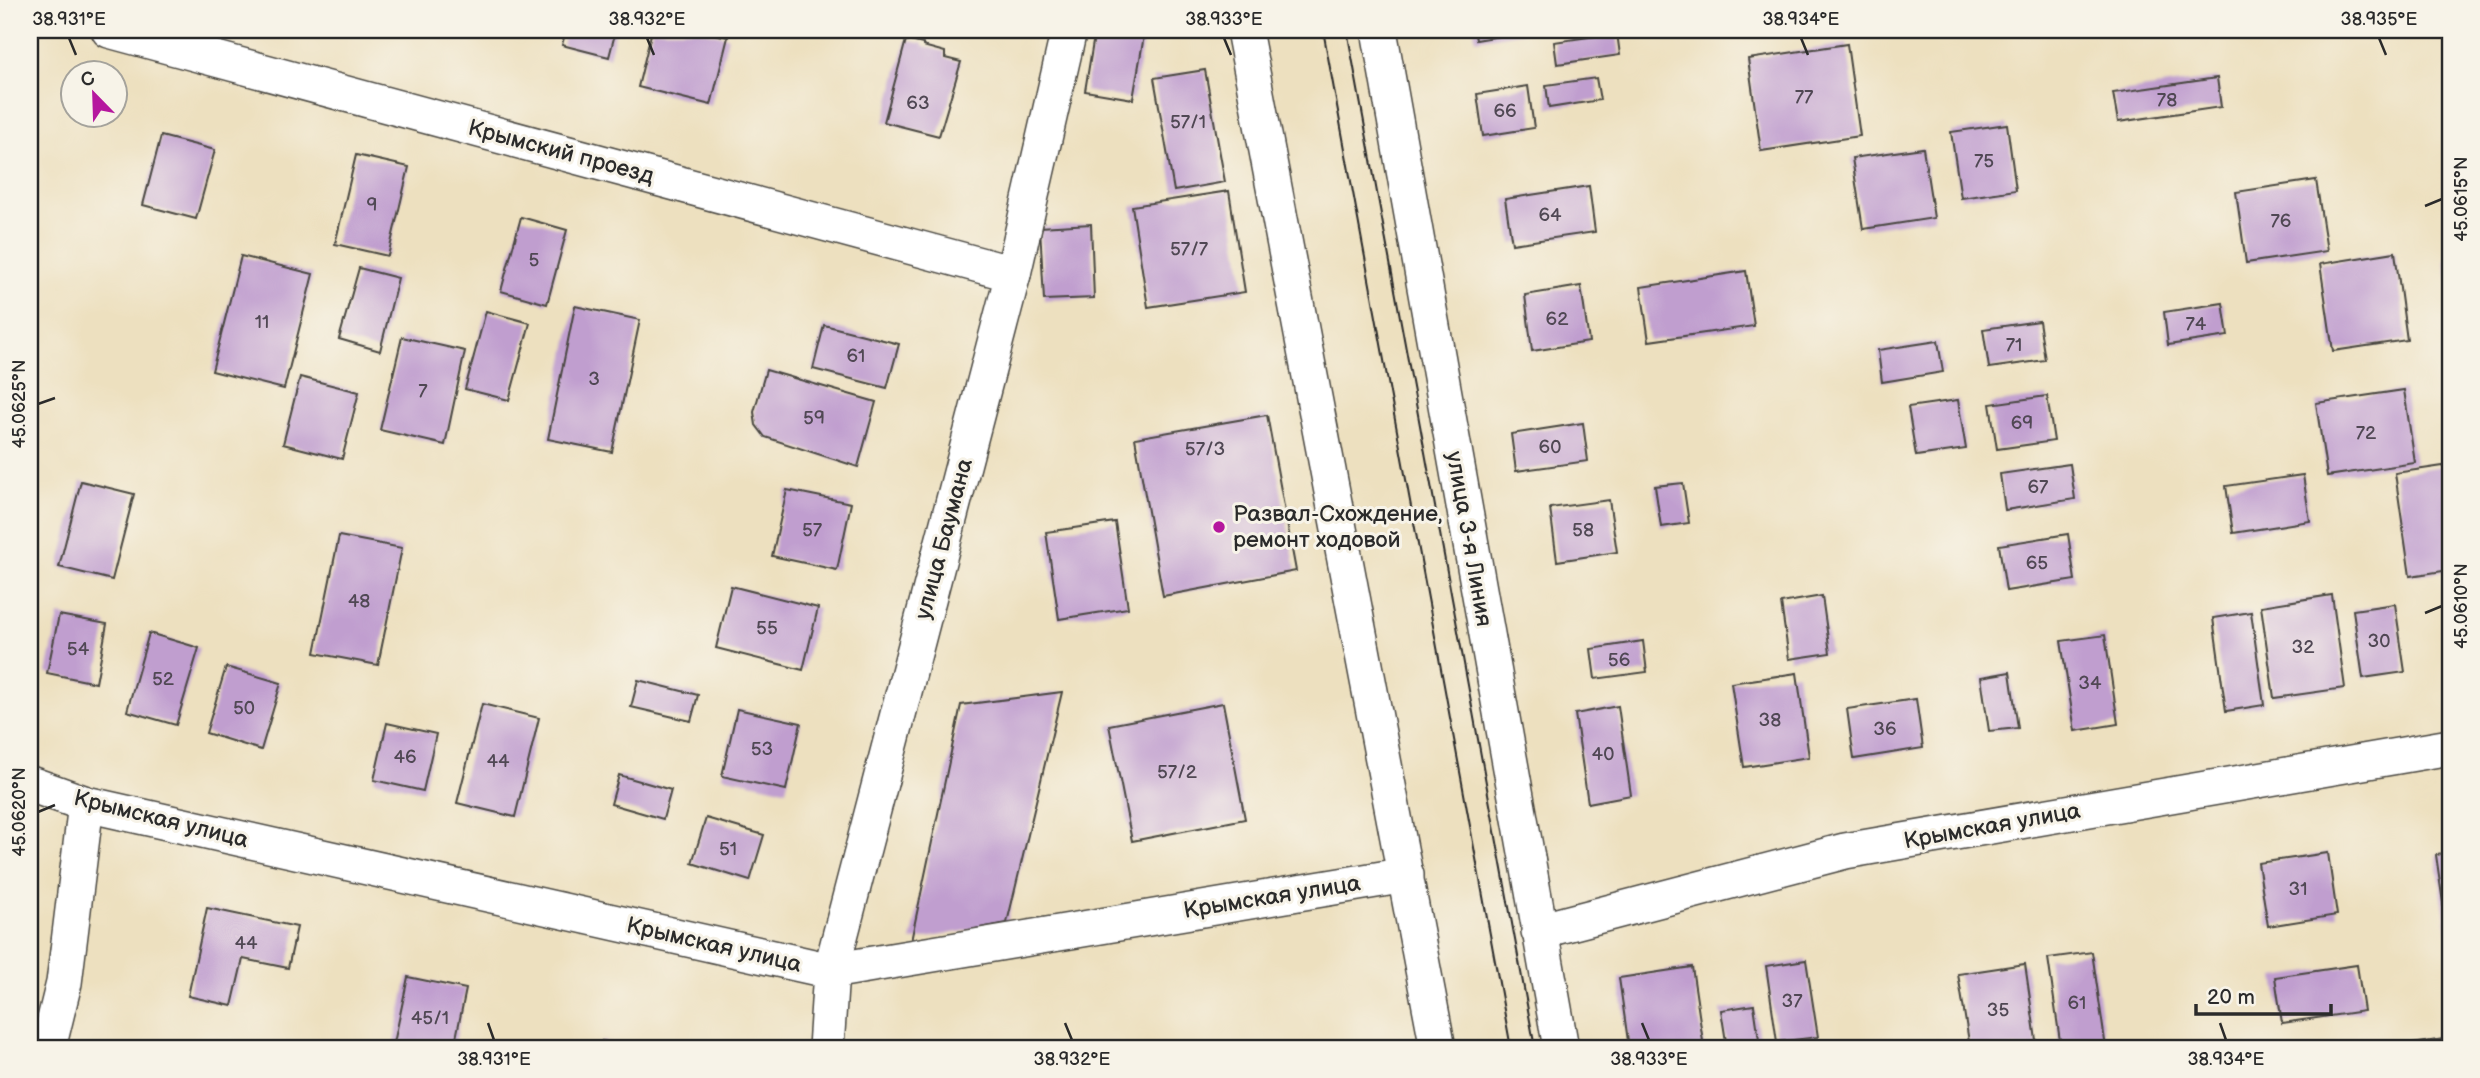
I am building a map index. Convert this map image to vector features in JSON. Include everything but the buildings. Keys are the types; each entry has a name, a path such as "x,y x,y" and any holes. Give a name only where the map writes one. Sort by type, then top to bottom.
{"street":[{"name":"Крымский проезд","path":"109,30 1013,274"},
{"name":"улица Баумана","path":"826,1048 831,971 1013,274 1069,30"},
{"path":"1244,30 1438,1048"},
{"name":"улица 3-я Линия","path":"1380,30 1561,1048"},
{"name":"Крымская улица","path":"1539,931 1845,851 2450,747"},
{"name":"Крымская улица","path":"30,784 86,804 831,971 1406,875"},
{"path":"48,1048 64,983 86,804"}],"tram line":[{"path":"1323,30 1511,1048"},
{"path":"1347,30 1535,1048"}],"place":[{"name":"Развал-Схождение, ремонт ходовой","path":"1219,527"}]}
